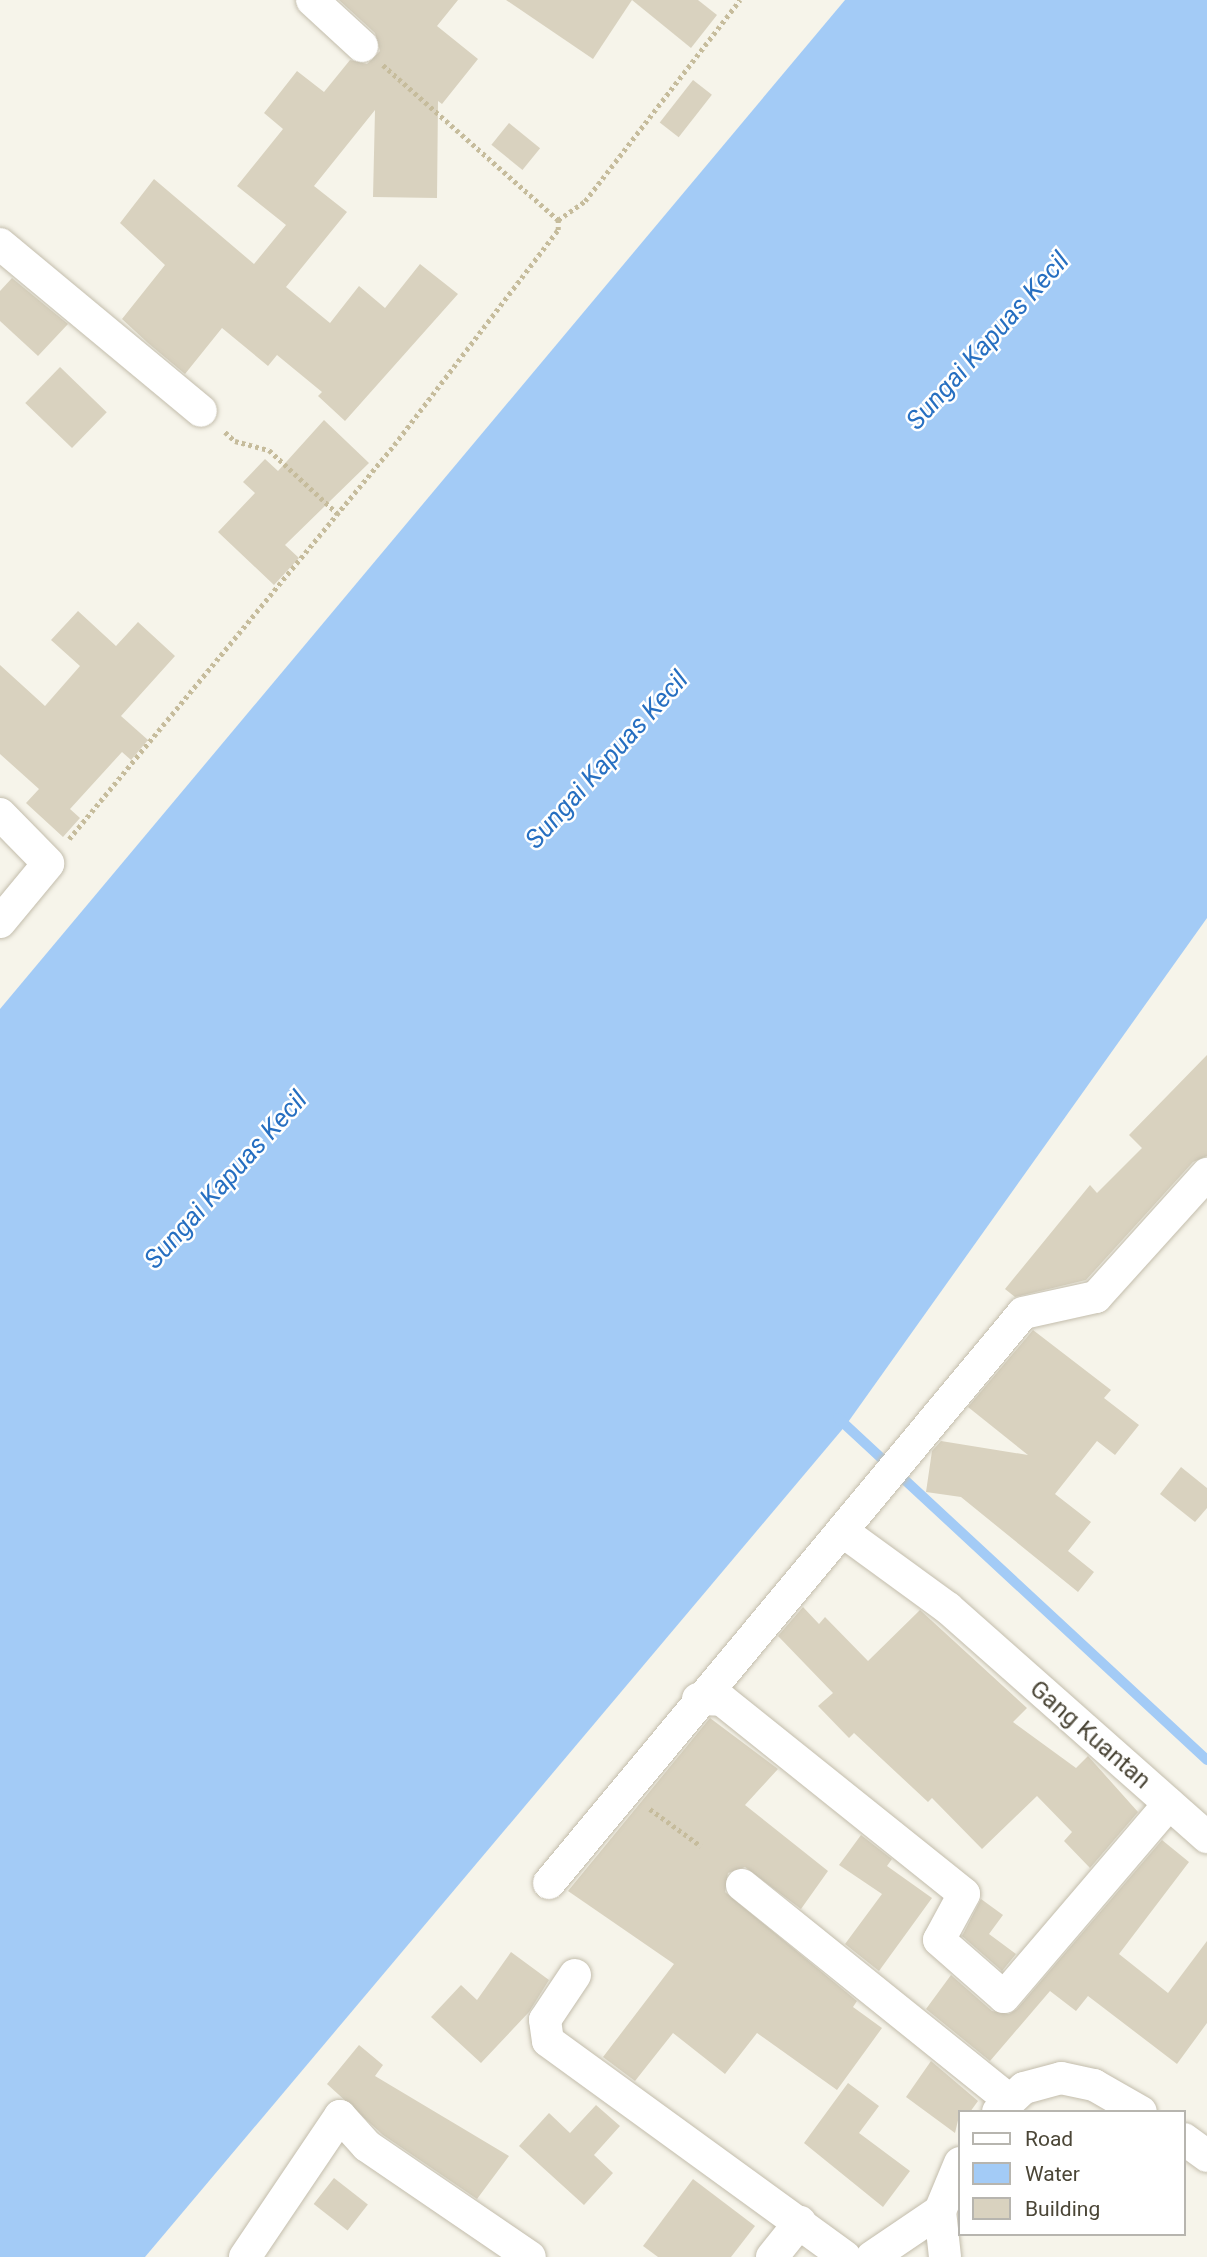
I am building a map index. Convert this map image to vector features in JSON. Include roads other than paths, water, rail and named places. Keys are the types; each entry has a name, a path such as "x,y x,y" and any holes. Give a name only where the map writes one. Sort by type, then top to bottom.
{"street":[{"path":"312,0 362,46"},
{"path":"0,244 201,411"},
{"path":"0,814 48,863 0,922"},
{"path":"549,1883 698,1699 845,1534 1023,1314 1096,1297 1207,1174"},
{"name":"Gang Kuantan","path":"845,1534 974,1632 1207,1837"},
{"path":"698,1699 722,1700 964,1894 939,1940 1004,1997 1169,1804"},
{"path":"742,1885 1003,2105 1039,2082 1070,2079 1094,2085 1138,2110"},
{"path":"575,1975 545,2020 548,2040 845,2257"},
{"path":"245,2257 340,2116 368,2146 530,2257"},
{"path":"1186,2141 1207,2156"},
{"path":"945,2257 940,2211 958,2168"},
{"path":"872,2257 940,2211"},
{"path":"772,2257 800,2222"}],"water":[{"name":"Sungai Kapuas Kecil","path":"845,0 1207,0 1207,918 846,1425 145,2257 0,2257 0,1009"}],"waterway":[{"path":"838,1418 1207,1760"}]}
